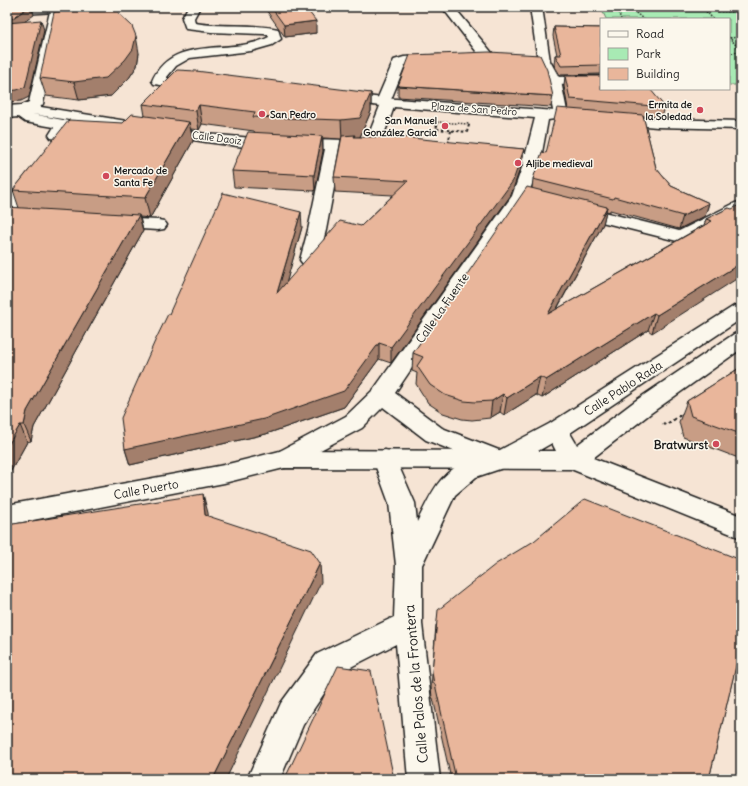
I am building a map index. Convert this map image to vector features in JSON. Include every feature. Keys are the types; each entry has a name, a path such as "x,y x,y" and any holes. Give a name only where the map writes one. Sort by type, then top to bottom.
{"street":[{"path":"187,83 159,81 162,72 173,62 185,55 228,51 268,44 275,39 274,32 260,29 203,29 190,26 188,18 194,7"},
{"path":"448,7 488,57"},
{"path":"536,7 544,60 554,81 554,115"},
{"path":"7,12 56,8 36,104 30,108"},
{"path":"472,58 502,58"},
{"path":"369,142 376,136 385,102 399,63 404,61 450,59"},
{"path":"530,60 544,60"},
{"path":"554,81 600,80"},
{"name":"Plaza de San Pedro","path":"330,96 385,102 664,123 741,125"},
{"name":"Calle Daoiz","path":"7,110 30,108 38,111 206,138 253,143 355,145 369,142"},
{"path":"7,114 20,113 30,119 63,124 56,135 69,135 11,206 12,216"},
{"name":"Calle La Fuente","path":"284,459 354,422 382,395 527,197 541,119 554,115"},
{"path":"369,142 392,144"},
{"path":"309,260 317,230 334,145"},
{"path":"446,149 533,158"},
{"path":"562,206 681,237 741,207"},
{"path":"95,222 158,226"},
{"name":"Calle Pablo Rada","path":"501,460 557,430 741,310"},
{"path":"573,460 643,407 741,339"},
{"path":"382,395 434,434 501,460"},
{"path":"557,430 573,460"},
{"path":"284,459 573,460 741,527"},
{"name":"Calle Puerto","path":"7,514 224,474 284,459"},
{"name":"Calle Palos de la Frontera","path":"385,459 402,503 409,565 408,624 424,779"},
{"path":"409,565 446,489 468,470 501,460"},
{"path":"263,779 292,714 327,664 408,624"}],"path":[{"path":"616,7 621,18"},
{"path":"629,7 642,18"},
{"path":"702,7 712,18"},
{"path":"706,11 741,12"},
{"path":"730,38 741,38"},
{"path":"730,39 741,52"},
{"path":"730,53 741,52"},
{"path":"446,149 451,131"}],"green space":[{"path":"601,7 741,7 741,85 730,85 730,18 606,18"}],"building":[{"path":"7,7 29,7 7,22"},
{"path":"271,7 305,7 316,21 284,25"},
{"path":"113,8 132,26 136,36 133,49 125,60 106,78 74,82 40,78 54,12"},
{"path":"41,20 25,87 7,91 7,23"},
{"path":"554,27 600,28 600,65 561,66 555,55 561,55"},
{"path":"489,52 540,55 547,70 553,96 398,86 410,55"},
{"path":"177,70 196,71 371,93 360,118 341,120 253,117 255,112 199,105 196,111 143,104"},
{"path":"565,76 600,76 600,90 651,90 665,107 570,99"},
{"path":"557,108 643,115 656,168 671,186 709,203 683,216 614,197 613,199 533,179 542,152 546,153"},
{"name":"Mercado de Santa Fe","path":"132,114 189,122 145,198 13,190 69,120 123,123"},
{"path":"248,132 322,136 314,175 232,171"},
{"path":"355,135 354,137 401,137 524,149 513,181 391,347 379,343 344,391 264,419 125,449 121,418 223,193 301,212 277,293 340,221 361,226 408,181 334,177 342,136"},
{"path":"527,187 607,207 548,314 712,221 706,219 741,204 741,263 657,315 654,313 546,380 540,377 507,398 503,394 492,401 475,402 464,401 445,395 430,385 417,366 423,357 413,353"},
{"path":"7,207 139,215 27,411 24,425 20,425 7,447"},
{"path":"741,367 741,434 691,416 687,401"},
{"path":"203,494 205,515 311,550 320,563 213,779 7,779 7,525"},
{"path":"585,499 741,560 741,645 709,779 456,779 432,672 438,610 496,564 534,541"},
{"path":"338,666 371,671 394,779 284,779"}],"place":[{"name":"Ermita de la Soledad","path":"700,110"},
{"name":"San Pedro","path":"262,114"},
{"name":"San Manuel González Garcia","path":"445,126"},
{"name":"Aljibe medieval","path":"518,163"},
{"name":"Mercado de Santa Fe","path":"106,176"},
{"name":"Bratwurst","path":"716,444"}]}
